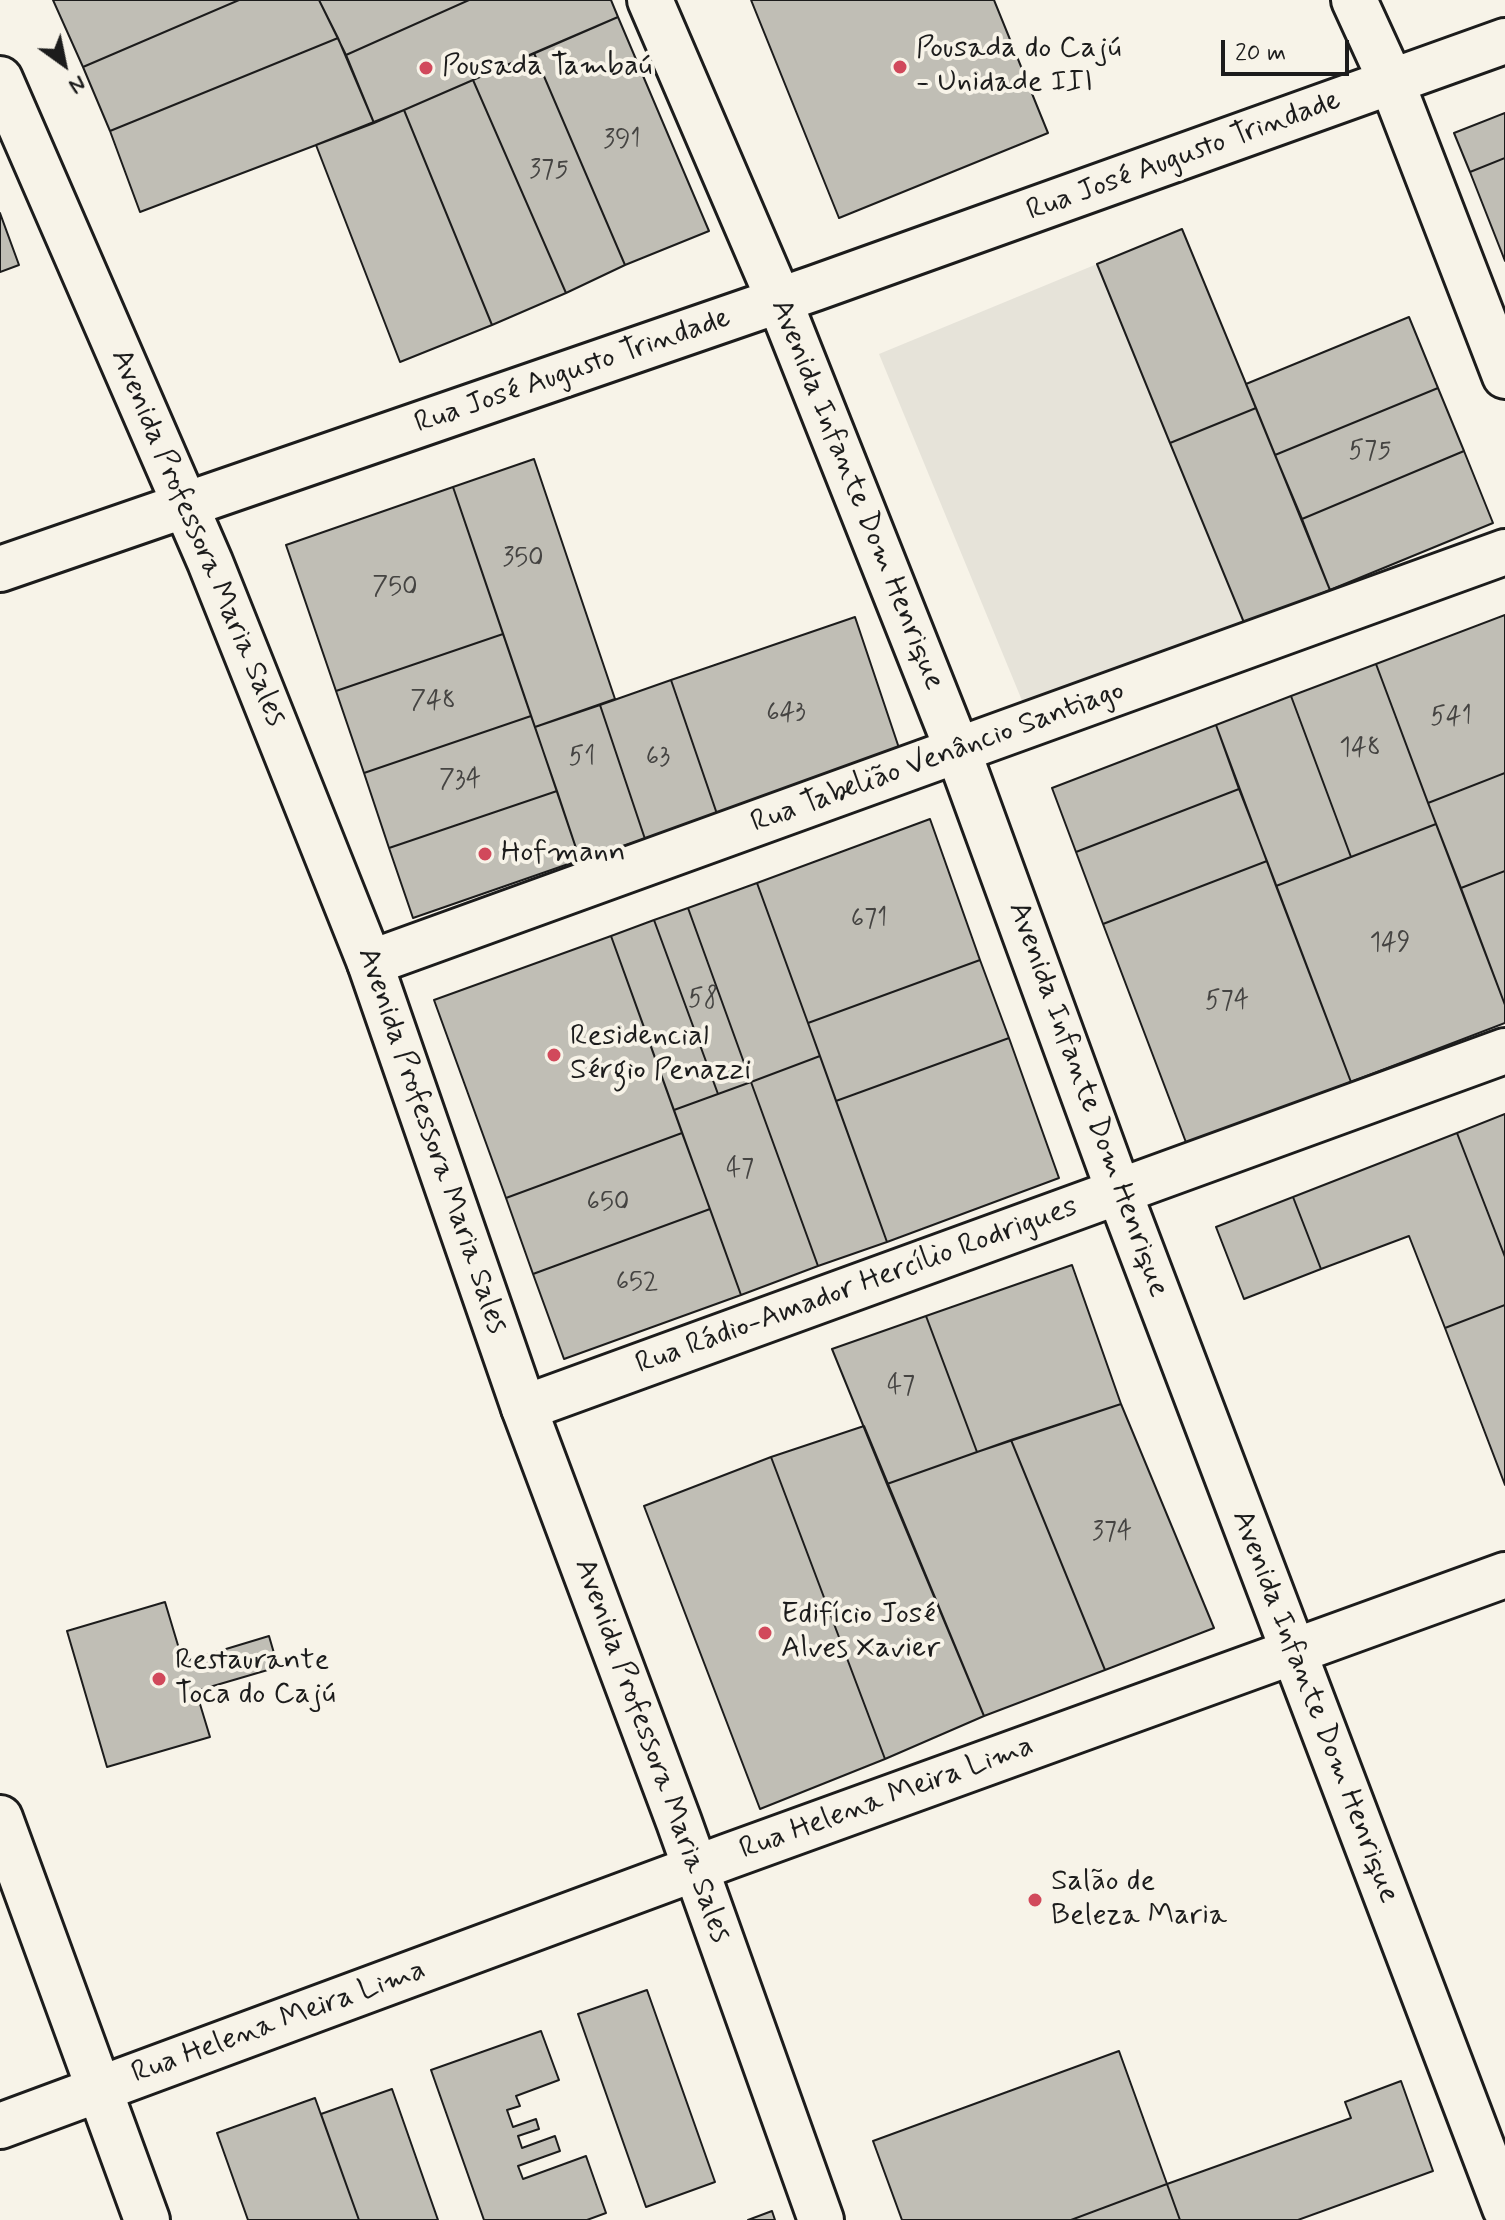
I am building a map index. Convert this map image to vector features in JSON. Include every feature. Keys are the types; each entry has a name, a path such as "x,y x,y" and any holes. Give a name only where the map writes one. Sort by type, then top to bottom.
{"main road":[{"name":"Avenida Infante Dom Henrique","path":"650,0 779,300 958,751 1119,1192 1505,2208"},
{"path":"1354,0 1392,83 1505,376"},
{"name":"Rua José Augusto Trindade","path":"0,569 779,300 1505,41"},
{"name":"Avenida Professora Maria Sales","path":"0,79 186,503 370,963 524,1408 695,1868 821,2220"},
{"name":"Rua Tabelião Venâncio Santiago","path":"370,963 1505,552"},
{"name":"Rua Rádio-Amador Hercílio Rodrigues","path":"524,1408 1505,1051"},
{"name":"Rua Helena Meira Lima","path":"0,2126 695,1868 1505,1575"},
{"path":"0,1818 147,2220"}],"shaded area":[{"path":"1097,264 1245,625 1028,715 879,354"}],"building":[{"path":"53,0 239,0 83,67"},
{"path":"239,0 319,0 338,38 110,131 83,67"},
{"path":"319,0 469,0 346,55"},
{"name":"Pousada Tambaú","path":"469,0 611,0 618,17 374,123 346,55"},
{"name":"Pousada do Cajú - Unidade III","path":"751,0 994,0 1048,133 839,218"},
{"path":"618,17 709,231 625,265 534,53"},
{"path":"338,38 374,123 140,212 110,131"},
{"path":"534,53 625,265 566,293 473,80"},
{"path":"473,80 566,293 492,325 404,110"},
{"path":"404,110 492,325 400,362 316,145"},
{"path":"1505,113 1505,158 1470,172 1454,133"},
{"path":"1505,158 1505,261 1470,172"},
{"path":"0,213 19,265 0,272"},
{"path":"1182,229 1256,408 1170,443 1097,264"},
{"path":"1409,317 1438,388 1275,455 1246,384"},
{"path":"1438,388 1464,451 1302,519 1275,455"},
{"path":"1256,408 1330,590 1245,625 1170,443"},
{"path":"1464,451 1493,523 1330,590 1302,519"},
{"path":"534,459 615,699 535,727 453,487"},
{"path":"453,487 503,634 336,691 286,545"},
{"path":"1505,615 1505,773 1428,803 1376,664"},
{"path":"855,617 900,751 717,814 671,680"},
{"path":"503,634 531,716 364,773 336,691"},
{"path":"1376,664 1436,824 1351,857 1291,696"},
{"path":"671,680 717,814 645,839 600,705"},
{"path":"1291,696 1351,857 1276,886 1216,725"},
{"path":"600,705 645,839 580,860 535,727"},
{"path":"531,716 557,791 389,848 364,773"},
{"path":"1216,725 1239,789 1076,852 1052,788"},
{"path":"1505,773 1505,871 1461,888 1428,803"},
{"path":"1239,789 1267,861 1103,924 1076,852"},
{"name":"Hofmann","path":"557,791 580,860 413,918 389,848"},
{"path":"930,819 980,960 808,1023 757,883"},
{"path":"1436,824 1505,1005 1505,1023 1351,1082 1276,886"},
{"path":"1267,861 1351,1082 1187,1145 1103,924"},
{"path":"1505,871 1505,1005 1461,888"},
{"path":"757,883 820,1056 751,1082 688,908"},
{"path":"688,908 751,1082 718,1094 654,920"},
{"path":"654,920 718,1094 674,1110 611,936"},
{"name":"Residencial Sérgio Penazzi","path":"611,936 682,1133 506,1198 434,1000"},
{"path":"980,960 1009,1038 836,1101 808,1023"},
{"path":"1009,1038 1059,1178 887,1242 836,1101"},
{"path":"820,1056 887,1242 818,1266 751,1082"},
{"path":"751,1082 818,1266 741,1295 674,1110"},
{"path":"1505,1114 1505,1257 1457,1133"},
{"path":"682,1133 710,1209 533,1274 506,1198"},
{"path":"1457,1133 1505,1257 1505,1305 1445,1328 1409,1236 1321,1269 1293,1197"},
{"path":"1293,1197 1321,1269 1244,1299 1216,1227"},
{"path":"710,1209 741,1295 564,1359 533,1274"},
{"path":"1072,1265 1121,1404 977,1452 926,1316"},
{"path":"1505,1305 1505,1485 1445,1328"},
{"path":"926,1316 977,1452 887,1484 832,1349"},
{"path":"1121,1404 1214,1628 1105,1670 1011,1440"},
{"path":"864,1426 984,1716 885,1759 771,1457"},
{"path":"1011,1440 1105,1670 984,1716 887,1484"},
{"name":"Edifício José Alves Xavier","path":"771,1457 885,1759 760,1809 644,1506"},
{"name":"Restaurante Toca do Cajú","path":"165,1602 183,1662 269,1636 278,1667 196,1691 210,1737 107,1767 67,1631"},
{"path":"647,1990 715,2182 646,2207 578,2014"},
{"path":"541,2031 559,2080 516,2096 520,2106 507,2110 513,2127 536,2119 539,2129 518,2136 522,2148 555,2136 560,2151 518,2166 523,2179 586,2156 606,2213 587,2220 484,2220 431,2070"},
{"path":"1119,2051 1167,2184 1071,2220 902,2220 873,2141"},
{"path":"1401,2081 1433,2171 1298,2220 1180,2220 1167,2184 1351,2118 1345,2102"},
{"path":"392,2089 438,2220 359,2220 321,2114"},
{"path":"315,2098 359,2220 248,2220 217,2133"},
{"path":"1167,2184 1180,2220 1071,2220"},
{"path":"772,2211 775,2220 748,2220"}],"place":[{"name":"Pousada do Cajú - Unidade III","path":"900,67"},
{"name":"Pousada Tambaú","path":"426,68"},
{"name":"Hofmann","path":"485,854"},
{"name":"Residencial Sérgio Penazzi","path":"554,1055"},
{"name":"Edifício José Alves Xavier","path":"765,1633"},
{"name":"Restaurante Toca do Cajú","path":"159,1679"},
{"name":"Salão de Beleza Maria","path":"1035,1900"}]}
